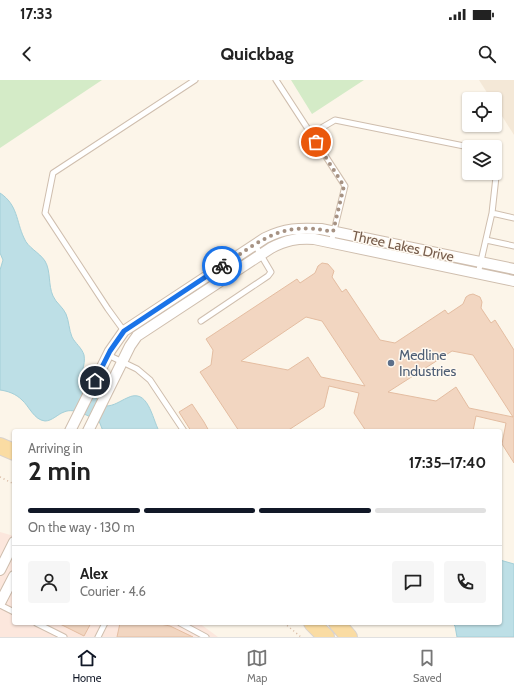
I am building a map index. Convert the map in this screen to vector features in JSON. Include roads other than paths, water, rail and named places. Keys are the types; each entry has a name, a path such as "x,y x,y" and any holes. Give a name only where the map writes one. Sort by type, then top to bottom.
{"main road":[{"path":"0,446 12,451"},
{"path":"314,625 326,637"},
{"path":"339,625 349,637"}],"street":[{"name":"Three Lakes Drive","path":"71,429 108,355 124,331 254,244 275,233 302,228 322,229 514,269"},
{"name":"Three Lakes Drive","path":"89,429 130,346 137,336 261,254 282,242 301,238 331,243 514,281"},
{"path":"0,570 12,546"},
{"path":"0,604 12,580"}],"lane":[{"path":"124,331 45,213 53,173 195,80"},
{"path":"276,80 344,186 331,243"},
{"path":"311,134 335,120 462,146"},
{"path":"478,274 492,213 496,180"},
{"path":"492,213 514,218"},
{"path":"486,240 514,246"},
{"path":"201,321 268,276 271,272 254,244"},
{"path":"108,355 137,369 150,380 183,429"},
{"path":"0,604 12,611"},
{"path":"40,625 64,637"},
{"path":"98,637 104,625"},
{"path":"184,625 206,637"}],"water":[{"path":"0,193 6,198 13,208 21,232 26,241 45,261 53,296 65,312 72,337 83,352 84,362 79,385 106,406 134,396 140,397 145,400 158,429 102,429 99,421 82,413 73,411 64,412 53,419 45,421 38,418 17,396 0,390 0,270 3,260 0,253"},
{"path":"502,561 514,564 514,637 457,637 454,625 502,625"}],"place":[{"name":"Medline Industries","path":"391,363"}]}
